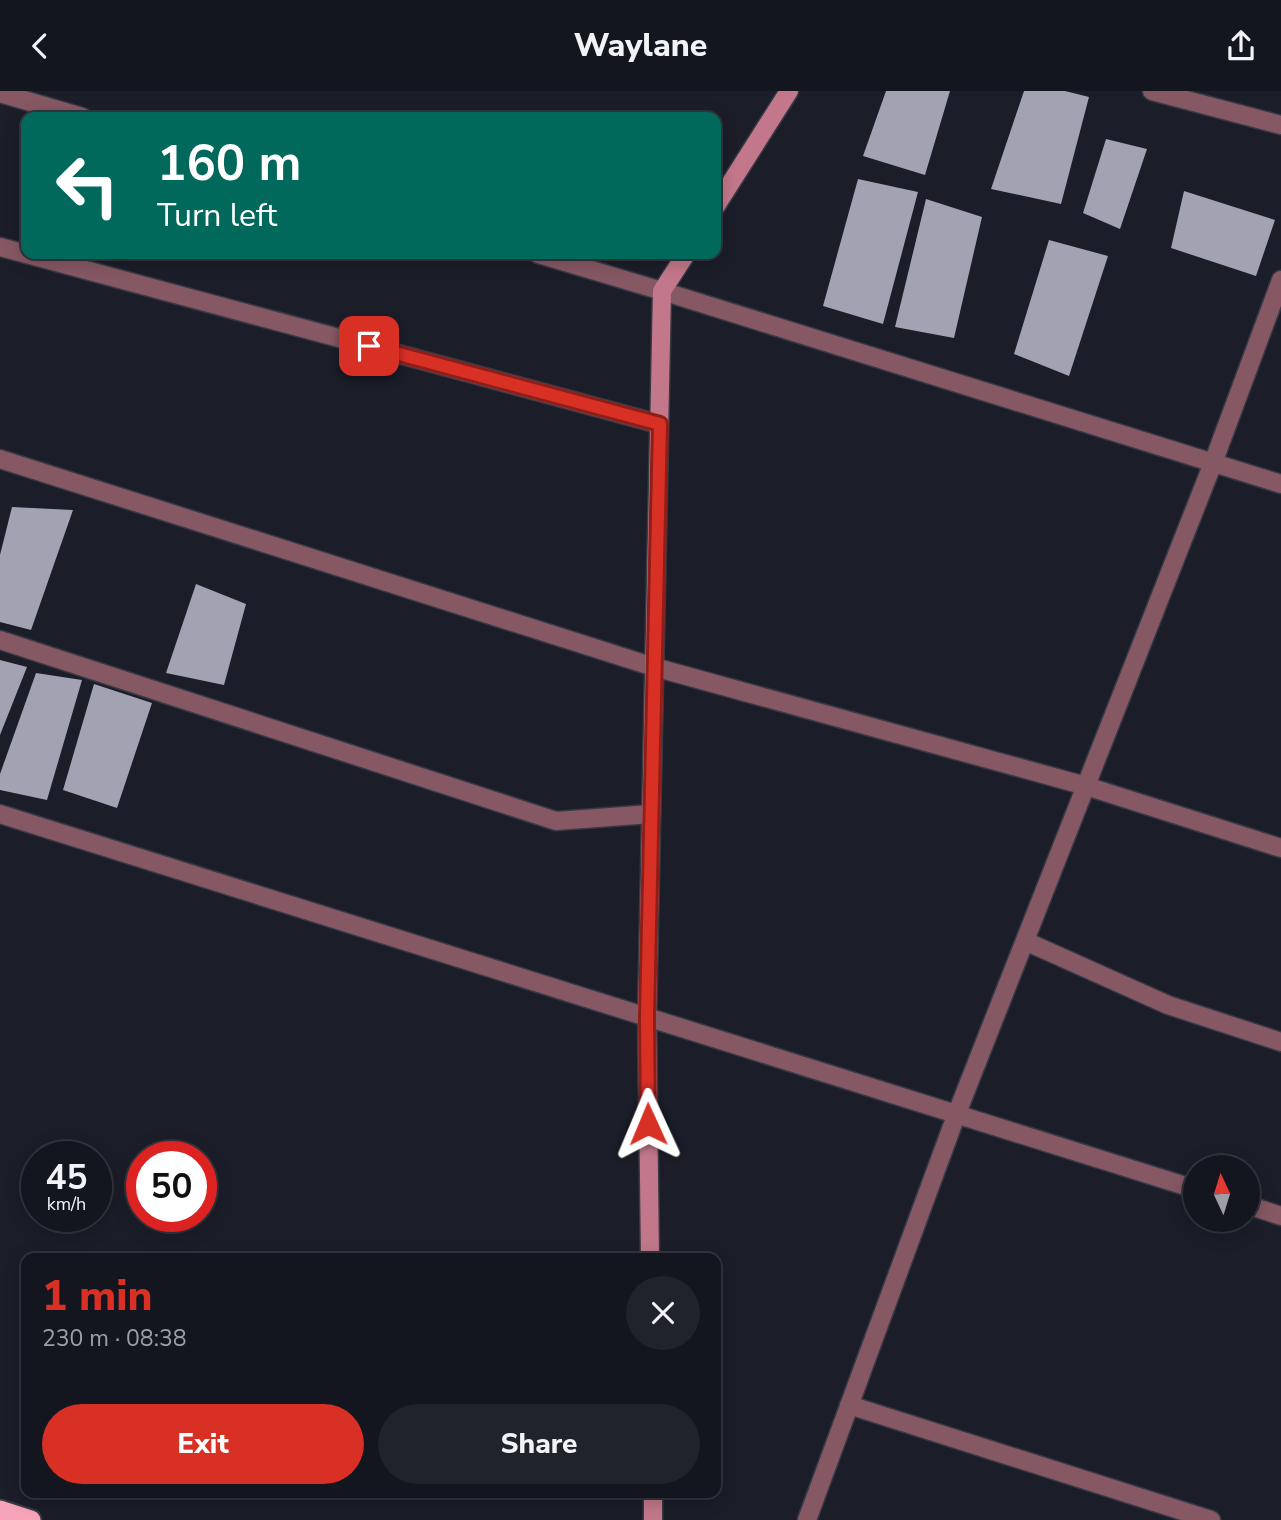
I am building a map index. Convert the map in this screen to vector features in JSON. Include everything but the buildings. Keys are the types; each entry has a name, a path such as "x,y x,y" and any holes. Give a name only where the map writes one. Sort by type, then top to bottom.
{"highway":[{"path":"0,1510 31,1520"}],"main road":[{"path":"721,198 789,91"},
{"path":"650,1253 647,1017 662,291 683,259"},
{"path":"653,1498 653,1520"}],"street":[{"path":"1153,91 1281,125"},
{"path":"0,93 65,112"},
{"path":"0,247 21,253"},
{"path":"45,259 660,424"},
{"path":"555,259 1281,484"},
{"path":"807,1520 957,1113 1213,463 1281,280"},
{"path":"0,459 654,667 1086,786 1281,848"},
{"path":"0,640 556,821 651,814"},
{"path":"0,814 1183,1185"},
{"path":"1025,941 1168,1005 1281,1042"},
{"path":"1260,1209 1281,1216"},
{"path":"849,1405 1211,1520"}],"route":[{"path":"369,346 660,424 647,1017 648,1124"}]}
